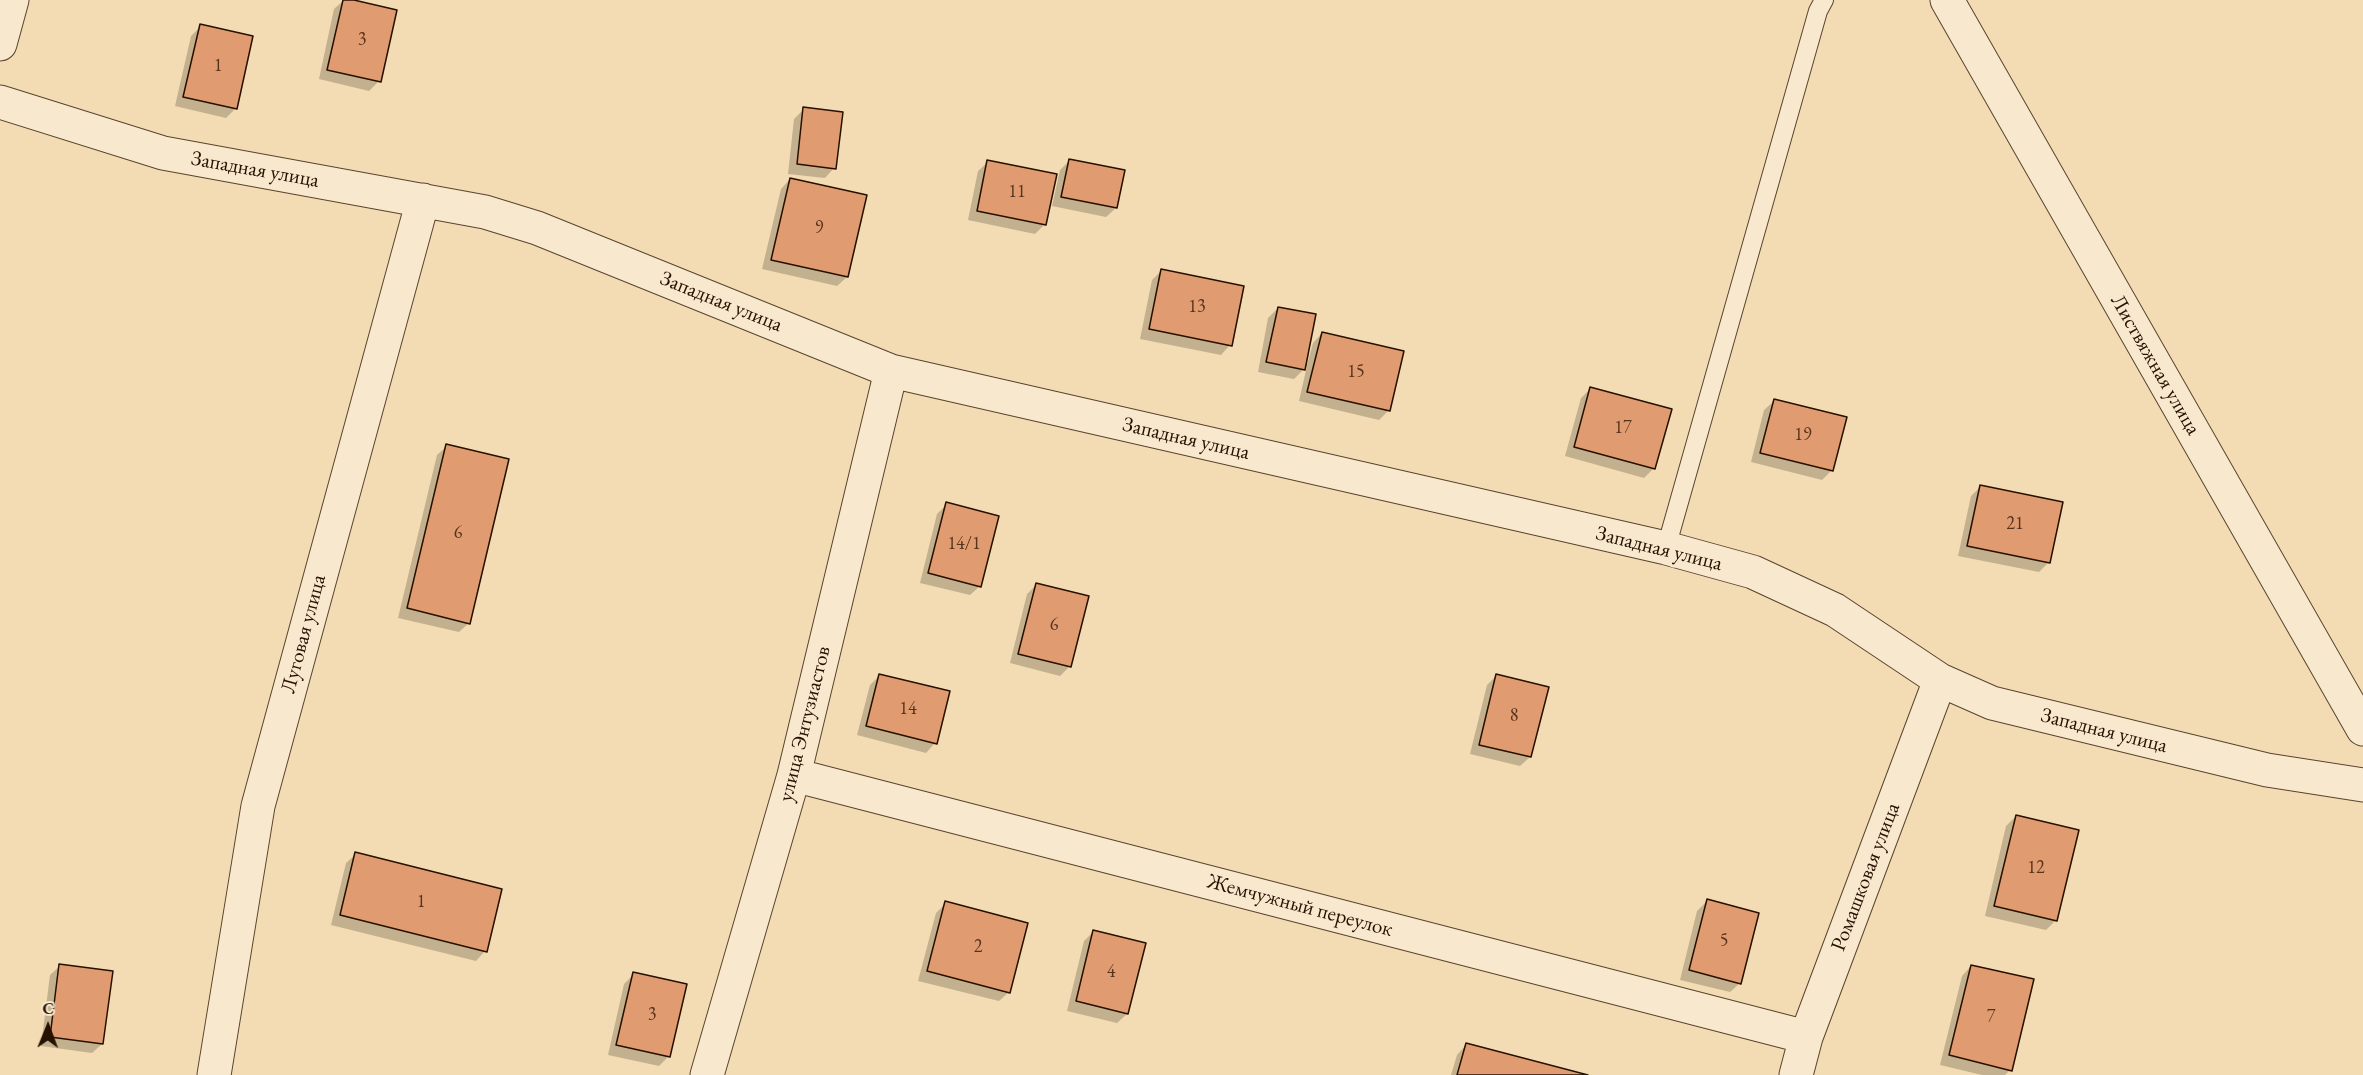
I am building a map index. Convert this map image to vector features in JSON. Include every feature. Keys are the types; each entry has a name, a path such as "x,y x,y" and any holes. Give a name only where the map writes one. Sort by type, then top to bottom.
{"street":[{"path":"0,44 12,0"},
{"name":"Листвяжная улица","path":"1947,0 2363,729"},
{"name":"Западная улица","path":"0,102 163,153 485,212 537,228 891,370 1666,548 1753,572 1835,610 1940,680 1992,703 2267,770 2363,785"},
{"name":"Луговая улица","path":"214,1075 258,806 423,200"},
{"name":"улица Энтузиастов","path":"707,1075 794,776 891,370"},
{"name":"Ромашковая улица","path":"1796,1075 1806,1037 1940,680"},
{"name":"Жемчужный переулок","path":"794,776 1806,1037"}],"lane":[{"path":"1666,548 1818,11 1824,0"}],"building":[{"path":"343,0 354,0 397,10 381,82 327,70"},
{"path":"200,24 253,36 237,109 183,97"},
{"path":"803,107 843,112 836,169 797,164"},
{"path":"1069,159 1125,170 1117,208 1061,197"},
{"path":"987,160 1057,174 1046,225 977,211"},
{"path":"790,178 867,195 848,277 771,260"},
{"path":"1161,269 1244,286 1232,346 1149,329"},
{"path":"1278,307 1316,314 1305,370 1266,362"},
{"path":"1322,332 1404,351 1390,411 1307,392"},
{"path":"1590,387 1672,409 1655,469 1574,447"},
{"path":"1774,399 1847,417 1833,471 1760,453"},
{"path":"446,444 509,459 470,624 407,608"},
{"path":"1980,485 2063,502 2050,563 1967,546"},
{"path":"946,502 999,516 981,587 928,573"},
{"path":"1036,583 1089,596 1071,667 1018,654"},
{"path":"879,674 950,691 937,744 866,726"},
{"path":"1496,674 1549,687 1531,757 1479,745"},
{"path":"2016,815 2079,830 2057,921 1994,906"},
{"path":"355,852 502,889 487,952 340,915"},
{"path":"1707,899 1759,913 1741,984 1689,970"},
{"path":"945,901 1028,923 1010,993 927,971"},
{"path":"1093,930 1146,943 1128,1014 1076,1001"},
{"path":"59,964 113,971 103,1044 50,1037"},
{"path":"1971,965 2034,979 2012,1071 1949,1055"},
{"path":"633,972 687,984 670,1057 616,1045"},
{"path":"1466,1043 1588,1075 1457,1075"}]}
